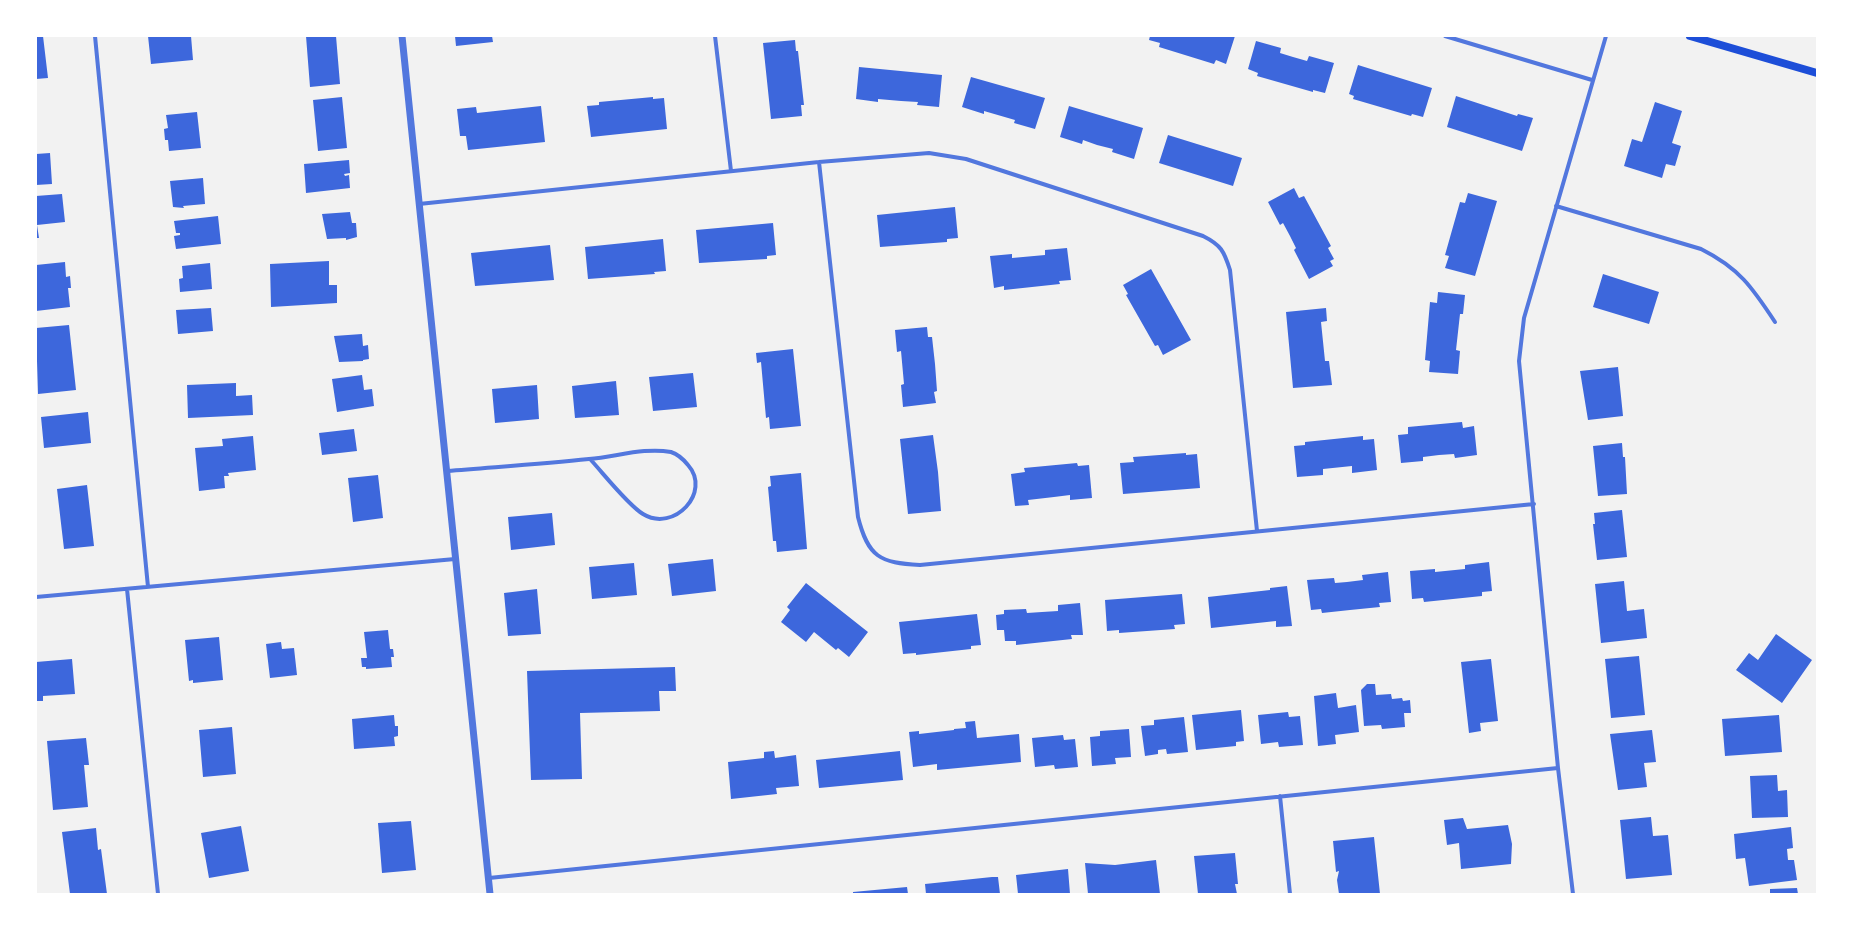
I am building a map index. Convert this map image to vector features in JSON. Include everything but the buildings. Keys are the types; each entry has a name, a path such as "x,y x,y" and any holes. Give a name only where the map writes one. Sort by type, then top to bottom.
{"main road":[{"path":"1690,36 1817,73"}],"street":[{"path":"95,36 148,587"},
{"path":"402,36 447,471 454,559 490,894"},
{"path":"715,36 731,171"},
{"path":"1445,36 1592,80"},
{"path":"1573,894 1558,768 1534,504 1519,361 1520,340 1524,318 1606,36"},
{"path":"419,204 819,162 929,153 966,159 1203,236 1218,244 1226,256 1230,270 1257,531"},
{"path":"819,162 858,516 863,535 872,550 886,561 920,565 1534,504"},
{"path":"1556,206 1701,249 1720,258 1738,272 1753,289 1775,322"},
{"path":"447,471 590,459 645,451 672,452 684,460 691,468 695,483 692,499 685,510 673,517 658,518 643,514 590,459"},
{"path":"36,597 454,559"},
{"path":"127,589 158,894"},
{"path":"489,878 1558,768"},
{"path":"1280,796 1290,894"}]}
